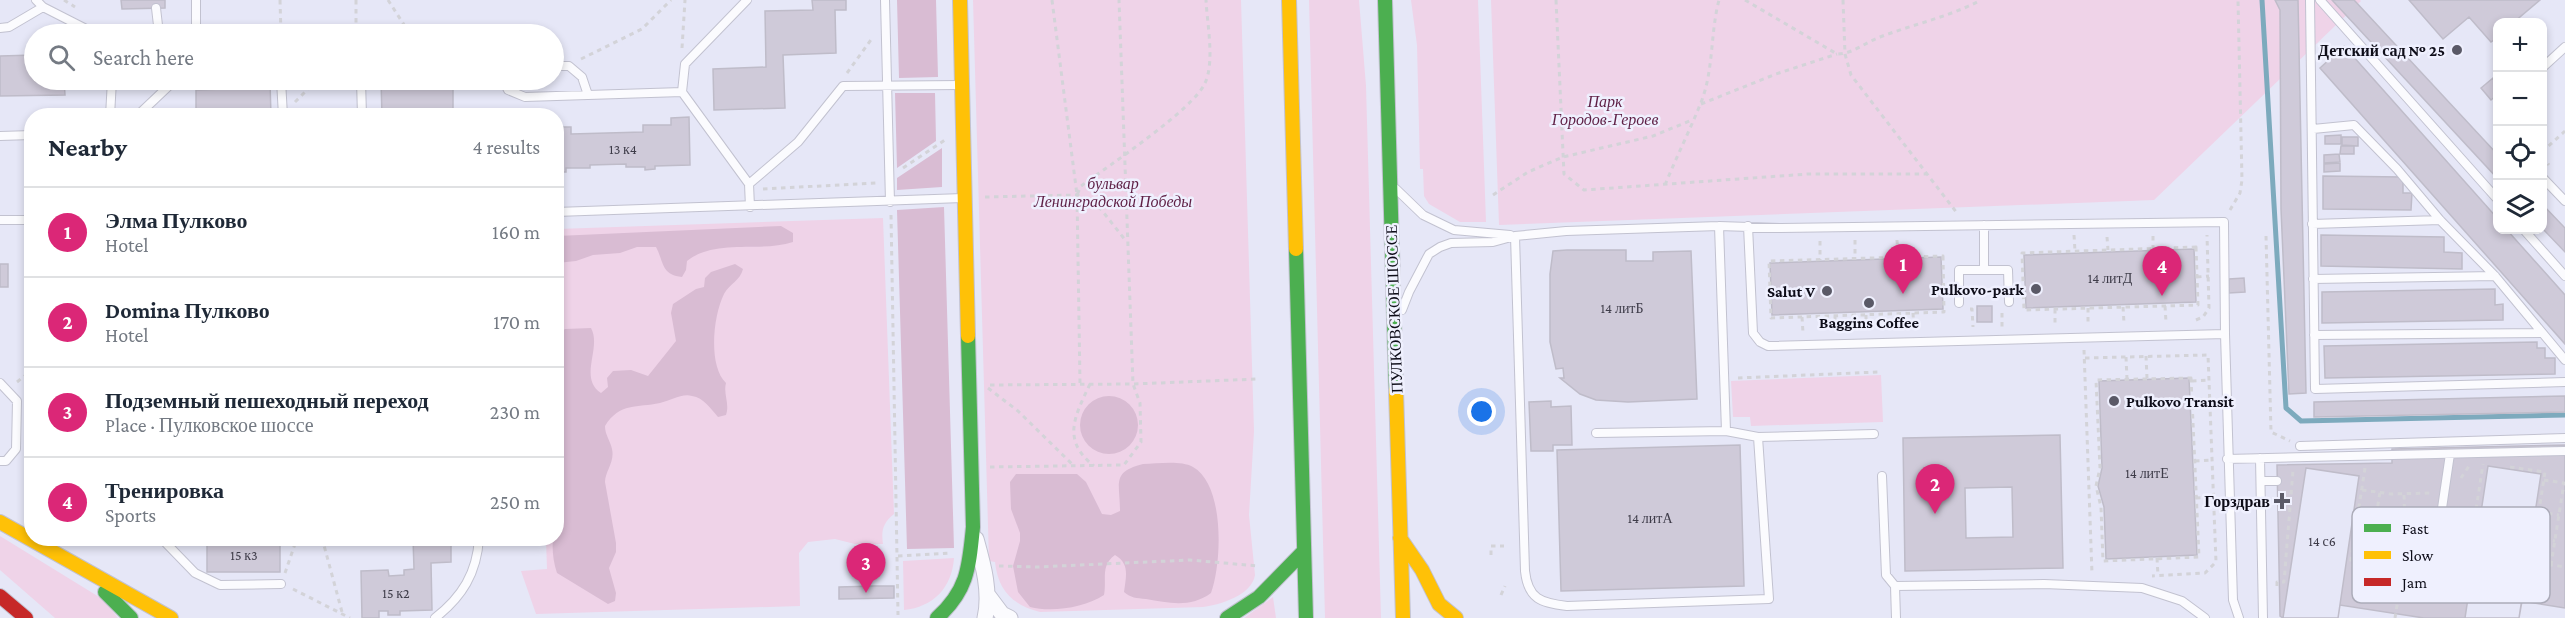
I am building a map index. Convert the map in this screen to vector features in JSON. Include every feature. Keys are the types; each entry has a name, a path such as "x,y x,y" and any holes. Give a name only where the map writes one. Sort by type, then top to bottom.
{"main road":[{"path":"937,618 954,602 968,580 973,527 960,0"},
{"path":"1289,0 1306,618"},
{"name":"ПУЛКОВСКОЕ ШОССЕ","path":"1385,0 1403,618"},
{"path":"0,522 24,536"},
{"path":"1400,537 1422,570 1439,604 1456,618"},
{"path":"41,546 171,618"},
{"path":"44,548 66,567 111,596 131,618"},
{"path":"1227,618 1242,611 1260,596 1304,551"},
{"path":"0,596 26,618"}],"street":[{"path":"973,527 983,566 987,594 985,618"},
{"path":"987,594 1002,614 1010,618"}],"lane":[{"path":"36,0 43,7 76,24"},
{"path":"196,0 196,24"},
{"path":"747,0 685,64 682,92 749,187 750,207"},
{"path":"885,0 890,202"},
{"path":"2310,0 2315,389 2565,382"},
{"path":"2320,0 2493,194"},
{"path":"0,28 9,27 43,7"},
{"path":"156,8 158,24"},
{"path":"2547,63 2565,47"},
{"path":"564,66 569,66 582,77 588,95"},
{"path":"749,187 798,142 843,86 962,85"},
{"path":"110,108 111,90"},
{"path":"145,108 164,90"},
{"path":"282,90 283,108"},
{"path":"361,90 362,108"},
{"path":"508,90 525,98 682,92"},
{"path":"2313,129 2355,125 2397,169 2440,220 2494,276 2565,360"},
{"path":"0,136 24,135"},
{"path":"2545,180 2565,201"},
{"path":"1390,184 1423,215 1454,230 1515,236"},
{"path":"564,212 965,198"},
{"path":"0,220 24,220"},
{"path":"2312,224 2440,220"},
{"path":"1395,331 1409,292 1429,254 1451,243 1494,242 1515,236 1566,231 1719,226 2223,222 2227,459 2233,600 2239,618"},
{"path":"1984,225 1984,270"},
{"path":"1719,226 1726,431"},
{"path":"1748,226 1753,333 1760,342 1768,346 2225,334"},
{"path":"2528,234 2565,276"},
{"path":"1515,236 1525,572 1527,585 1532,594 1546,602 1567,606 1769,599 1758,437"},
{"path":"1961,306 1959,270 2008,270 2009,302"},
{"path":"2313,279 2494,276"},
{"path":"2314,335 2542,333"},
{"path":"0,383 17,401 16,449 6,461 0,461"},
{"path":"1596,433 1726,431 1758,437 1875,434"},
{"path":"2300,446 2565,438"},
{"path":"2227,459 2565,451"},
{"path":"2442,507 2450,454"},
{"path":"2260,458 2263,618"},
{"path":"1882,476 1886,575 1895,586 1896,618"},
{"path":"2261,481 2277,481"},
{"path":"168,546 195,573 220,585 281,584"},
{"path":"435,618 461,595 470,581 478,546"},
{"path":"1895,586 2043,584 2142,588 2182,601 2205,618"}],"path":[{"path":"280,0 281,24"},
{"path":"356,0 356,24"},
{"path":"388,0 404,24"},
{"path":"569,66 642,29 671,0"},
{"path":"685,0 682,52 685,64"},
{"path":"1052,0 1077,195 1080,383"},
{"path":"987,467 1124,465 1141,442 1140,403 1133,384 1119,0"},
{"path":"1077,195 1080,186 1184,107 1205,83 1210,60 1206,0"},
{"path":"1556,0 1564,174 1584,190 1808,174 1926,174"},
{"path":"1665,185 1701,104 1713,48 1715,16 1719,0"},
{"path":"1745,0 1837,54"},
{"path":"1843,0 1845,54 1851,75 1957,214"},
{"path":"1701,104 1776,74 1837,54 1845,54 1878,37 1961,11 1982,0"},
{"path":"2230,210 2240,193 2242,180 2238,0"},
{"path":"843,86 846,75 855,60 885,21"},
{"path":"289,108 307,90"},
{"path":"1492,195 1528,172 1563,157 1653,136 1692,120"},
{"path":"2547,147 2565,131"},
{"path":"749,187 880,182 946,139"},
{"path":"965,198 1077,195 1096,203 1126,241"},
{"path":"890,202 898,615"},
{"path":"2153,231 2153,249"},
{"path":"2194,321 2204,317 2209,308 2208,238 2203,231"},
{"path":"2107,232 2108,250"},
{"path":"2063,233 2074,233 2075,251"},
{"path":"1897,235 1898,257"},
{"path":"1820,236 1820,260"},
{"path":"1855,236 1855,258"},
{"path":"2266,236 2271,432 2300,446"},
{"path":"2016,308 2024,308 2024,310 2198,305 2196,247 2022,253 2024,308"},
{"path":"1944,310 1943,256 1769,261 1771,318 1954,310"},
{"path":"2197,277 2209,276"},
{"path":"1961,306 1972,309 1973,340"},
{"path":"2165,306 2166,322"},
{"path":"2123,307 2124,323 2134,322"},
{"path":"2002,308 2003,339"},
{"path":"2084,324 2088,324 2088,308"},
{"path":"2055,309 2055,325"},
{"path":"1913,313 1914,330 1925,329"},
{"path":"1856,332 1866,331 1866,315"},
{"path":"1835,316 1835,332"},
{"path":"1802,317 1803,333 1814,333"},
{"path":"2155,322 2176,321"},
{"path":"2045,326 2065,325"},
{"path":"1992,328 2002,327"},
{"path":"1972,328 1983,328"},
{"path":"1824,332 1846,332"},
{"path":"2092,578 2085,358 2208,354 2216,556 2214,566 2200,574 2147,576"},
{"path":"2146,356 2147,378"},
{"path":"2126,357 2127,379"},
{"path":"1724,378 1878,372"},
{"path":"2192,381 2199,556 2103,561 2101,507 2096,489 2100,468 2096,380 2191,378 2192,381 2209,380"},
{"path":"1075,466 1018,411 984,385 1133,384 1258,379"},
{"path":"1090,384 1076,416 1073,440 1082,457 1094,466"},
{"path":"2192,400 2210,399"},
{"path":"2195,461 2212,460"},
{"path":"2461,479 2462,473 2477,462 2493,464"},
{"path":"2504,466 2545,472 2540,507"},
{"path":"2277,582 2284,582 2293,467 2300,467"},
{"path":"2544,480 2564,483 2551,565 2565,567"},
{"path":"2089,489 2096,489"},
{"path":"2362,490 2404,494 2444,493"},
{"path":"2404,494 2405,507"},
{"path":"2196,498 2214,497"},
{"path":"2456,507 2457,499"},
{"path":"2550,514 2559,515"},
{"path":"2550,540 2555,541"},
{"path":"294,546 281,584 342,612 350,618"},
{"path":"324,546 342,612"},
{"path":"1491,555 1491,546 1504,546"},
{"path":"898,556 959,552"},
{"path":"2157,558 2158,576"},
{"path":"991,566 1037,567 1190,560 1258,566"},
{"path":"1501,595 1505,586"},
{"path":"2395,618 2397,603"}],"green space":[{"name":"бульвар Ленинградской Победы","path":"973,0 1241,0 1254,431 1249,515 1255,575 1248,588 1234,598 1203,607 1040,612 1022,605 1008,595 999,581 995,562 989,561"},
{"path":"1309,0 1359,0 1366,86 1381,618 1325,618"},
{"path":"1411,0 1478,0 1486,222 1460,222 1429,204 1424,196 1423,169 1420,169 1417,45"},
{"name":"Парк Городов-Героев","path":"1491,0 2361,1 2154,200 1499,225"},
{"path":"883,218 894,514 884,527 883,544 855,544 835,539 808,542 799,553 800,606 536,614 521,571 547,569 546,546 564,546 564,229"},
{"path":"1881,375 1883,422 1751,426 1750,417 1733,417 1731,381"},
{"path":"0,536 104,600 118,618 55,618 0,570"},
{"path":"954,558 949,578 939,594 924,605 904,610 903,561"},
{"path":"1273,597 1276,618 1244,618"}],"shaded area":[{"path":"897,0 936,0 938,77 899,78"},
{"path":"895,93 935,93 936,141 897,168"},
{"path":"942,148 942,187 897,190 897,178"},
{"path":"944,207 954,548 907,549 897,210"},
{"path":"781,226 793,233 793,242 711,250 687,261 682,277 667,271 656,247 637,247 620,253 593,255 564,262 564,236"},
{"path":"735,264 743,269 740,276 724,294 715,327 717,365 726,383 726,415 718,417 700,399 684,396 660,403 623,409 605,426 613,454 605,482 616,543 616,552 609,568 616,593 615,601 608,604 557,573 554,560 553,546 564,546 564,330 591,328 594,344 591,379 594,387 601,393 608,387 607,378 613,371 631,370 648,376 676,341 671,313 673,304 696,289 704,287 705,278 711,272"},
{"path":"1109,396 1120,398 1133,409 1138,425 1136,436 1125,449 1109,454 1098,452 1085,441 1080,425 1082,414 1093,401"},
{"path":"1143,464 1188,465 1203,476 1211,490 1216,507 1219,545 1215,580 1211,593 1188,603 1131,597 1124,592 1125,566 1115,555 1107,564 1104,595 1088,603 1068,608 1030,607 1018,592 1013,566 1020,541 1020,533 1011,509 1010,482 1016,474 1077,474 1086,482 1102,514 1111,515 1120,511 1119,486 1122,475 1133,467"}],"building":[{"path":"121,0 165,0 165,8 122,9"},
{"path":"812,0 846,0 846,10 835,10 836,53 783,55 785,108 714,110 713,69 766,67 765,11 813,10"},
{"path":"2275,0 2298,0 2306,393 2289,394 2281,209 2280,10"},
{"path":"2332,0 2354,0 2493,150 2493,174"},
{"path":"2409,0 2540,0 2519,18 2493,18 2493,41 2491,42 2469,17 2443,39"},
{"path":"2344,46 2493,213 2493,234 2511,234 2565,295 2565,344 2320,68"},
{"path":"24,55 24,90 65,90 65,95 0,96 0,56"},
{"path":"2493,78 2493,98 2491,100 2481,88"},
{"path":"196,90 270,90 271,108 196,108"},
{"path":"381,90 453,90 453,108 382,108"},
{"path":"689,117 690,165 655,166 655,169 645,170 645,167 626,167 626,164 590,165 590,168 566,168 564,172 564,127 571,127 571,134 643,132 643,125 671,125 671,118"},
{"path":"2341,135 2341,144 2325,144 2325,136"},
{"path":"2342,137 2358,137 2358,146 2342,145"},
{"path":"2341,146 2354,146 2354,154 2340,154"},
{"path":"2339,154 2340,162 2324,163 2324,155"},
{"path":"2340,163 2340,171 2324,172 2324,164"},
{"path":"2323,176 2403,177 2403,193 2412,193 2411,210 2323,209"},
{"path":"2547,209 2565,228 2565,252 2547,233"},
{"path":"2321,235 2444,237 2444,252 2462,253 2462,269 2321,266"},
{"path":"2194,249 2196,302 2026,308 2024,255"},
{"path":"1626,250 1626,261 1653,261 1653,252 1691,251 1697,399 1628,402 1596,400 1580,394 1560,378 1564,378 1563,368 1556,369 1550,342 1550,274 1553,251"},
{"path":"1941,257 1943,309 1772,315 1770,263"},
{"path":"0,264 8,264 8,287 0,287"},
{"path":"2244,278 2245,292 2229,293 2229,279"},
{"path":"2495,289 2495,305 2503,304 2503,320 2322,323 2322,292"},
{"path":"1977,306 1992,306 1992,322 1977,322"},
{"path":"2537,342 2537,348 2545,348 2545,358 2555,358 2555,374 2325,378 2324,346"},
{"path":"2189,378 2197,555 2106,559 2104,507 2098,486 2102,468 2099,381"},
{"path":"2565,396 2565,412 2314,417 2314,402"},
{"path":"1551,401 1551,407 1571,406 1572,445 1553,445 1553,451 1531,451 1529,402"},
{"path":"2060,435 2063,568 1905,571 1903,438","holes":["2012,487 2013,537 1966,538 1965,488"]},
{"path":"1740,445 1744,586 1561,591 1557,450"},
{"path":"2565,445 2565,608 2534,603 2550,603 2550,507 2352,507 2352,603 2522,603 2519,618 2424,618 2340,605 2338,618 2283,618 2280,616 2277,465 2392,463 2392,449"},
{"path":"2488,466 2541,474 2536,507 2482,507"},
{"path":"2306,468 2359,476 2354,507 2352,507 2352,523 2338,618 2283,618"},
{"path":"207,546 280,546 280,572 207,572"},
{"path":"413,546 451,546 451,562 431,563 432,610 400,611 400,615 388,615 388,611 379,611 379,618 362,618 361,571 388,570 389,576 404,575 404,570 414,569"},
{"path":"894,586 894,598 839,599 839,587"},
{"path":"2467,603 2521,603 2519,618 2465,618"}],"waterway":[{"path":"2262,0 2286,408 2301,421 2565,415"}],"traffic: fast":[{"path":"1385,0 1396,390"},
{"path":"1296,249 1306,618"},
{"path":"937,618 955,598 961,587 968,566 972,541 968,336"},
{"path":"1227,618 1259,597 1304,551"},
{"path":"105,592 131,618"}],"traffic: slow":[{"path":"960,0 968,336"},
{"path":"1289,0 1296,249"},
{"path":"1396,390 1403,618"},
{"path":"0,522 24,535"},
{"path":"1400,538 1422,570 1439,604 1456,618"},
{"path":"43,546 171,618"}],"traffic: jam":[{"path":"0,596 26,618"}],"place":[{"name":"Детский сад № 25","path":"2457,50"},
{"name":"Pulkovo-park","path":"2036,289"},
{"name":"Salut V","path":"1827,291"},
{"name":"Элма Пулково","path":"1903,294"},
{"name":"Тренировка","path":"2162,296"},
{"name":"Baggins Coffee","path":"1869,303"},
{"name":"Pulkovo Transit","path":"2114,401"},
{"name":"Горздрав","path":"2282,501"},
{"name":"Domina Пулково","path":"1935,514"},
{"name":"Подземный пешеходный переход","path":"866,593"}]}
